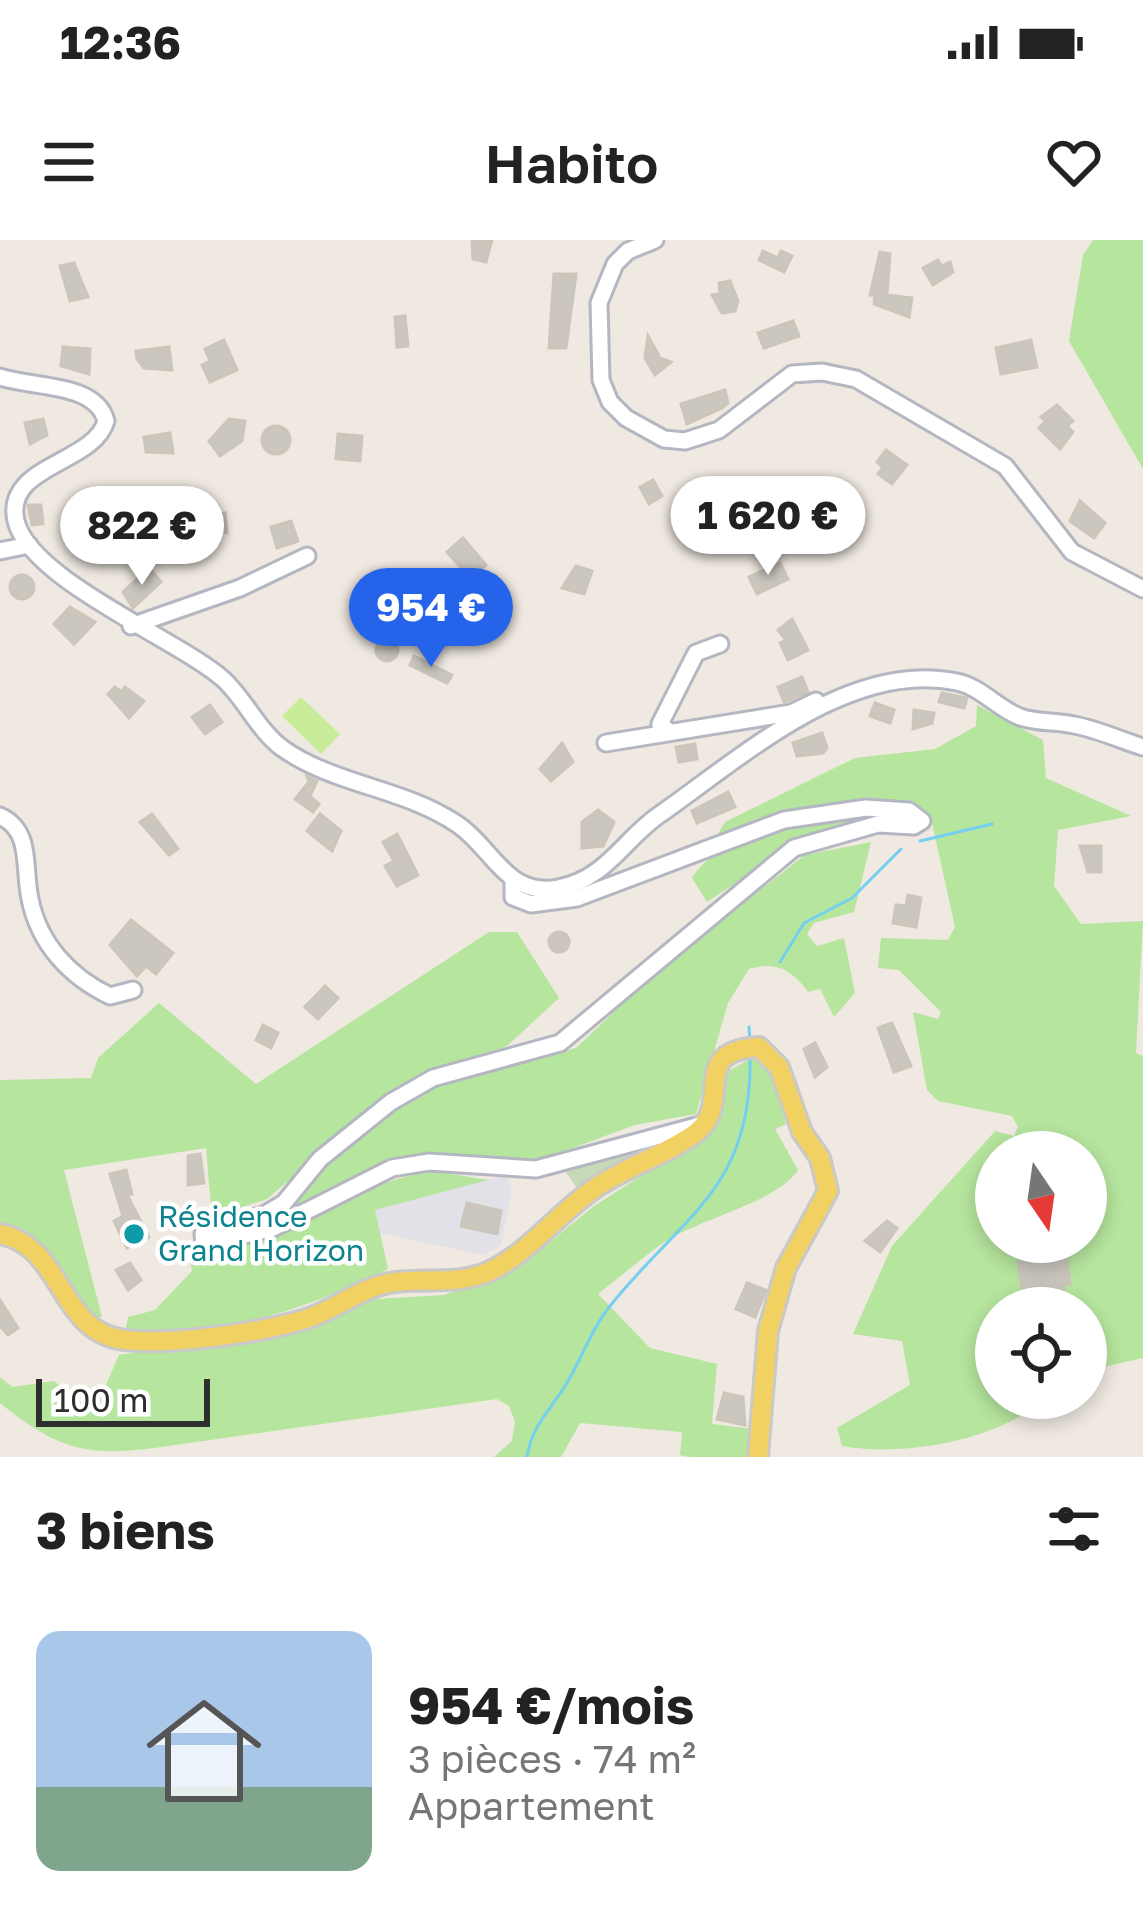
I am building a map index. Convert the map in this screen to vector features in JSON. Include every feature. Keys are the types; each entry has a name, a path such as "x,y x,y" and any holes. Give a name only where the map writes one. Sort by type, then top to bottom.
{"main road":[{"path":"0,1234 30,1246 84,1325 99,1333 143,1340 277,1325 322,1313 379,1286 455,1282 495,1269 589,1192 704,1124 717,1066 736,1048 759,1047 775,1057 802,1132 820,1158 828,1191 786,1268 768,1331 758,1457"}],"street":[{"path":"655,240 628,251 615,264 599,303 602,380 610,401 626,418 664,439 686,441 719,430 793,374 822,371 856,379 1005,466 1072,552 1143,589"},
{"path":"0,377 90,397 103,408 106,421 93,444 32,477 17,500 14,514 29,545 131,626 223,679 277,745 308,764 403,797 460,826 513,881 534,889 558,888 600,873 644,826 729,762 867,683 947,680 968,685 1024,718 1078,725 1143,747"},
{"path":"0,550 29,545"},
{"path":"131,626 240,588 307,556"},
{"path":"670,733 660,724 696,653 720,644"},
{"path":"606,743 791,713 818,700 830,702"},
{"path":"513,881 512,897 521,903 577,898 784,820 866,808 909,811 922,820 914,826 878,824 794,848 686,933 586,1026 560,1043 433,1078 405,1094 320,1159 284,1203 209,1229 203,1234 204,1245 273,1228 392,1168 428,1162 536,1169 704,1124"},
{"path":"0,816 23,839 29,898 57,958 110,996 133,990"}],"shaded area":[{"path":"505,1175 512,1189 501,1245 483,1255 379,1233 374,1210"}],"green space":[{"path":"1093,240 1143,240 1143,469 1069,341 1083,255"},
{"path":"301,697 340,734 321,754 282,716"},
{"path":"977,705 1043,740 1046,778 1131,816 1058,830 1054,886 1081,924 1143,921 1136,1053 1143,1056 1143,1358 1107,1366 1107,1287 975,1287 975,1419 1014,1419 949,1442 866,1449 842,1446 837,1428 910,1385 902,1341 853,1334 892,1246 975,1153 975,1263 1107,1263 1107,1131 1016,1131 1012,1116 938,1101 927,1090 913,1012 938,1019 941,1012 899,970 878,968 881,938 948,940 955,927 932,823 912,810 857,804 792,815 713,842 725,822 855,758 935,749 976,726"},
{"path":"876,813 876,818 804,838 707,902 692,878 706,861 749,838"},
{"path":"871,842 854,912 814,923 807,934 817,946 844,938 855,993 834,1017 820,989 808,992 796,978 775,967 749,969 728,1003 696,1114 635,1125 532,1163 395,1162 335,1185 272,1224 255,1225 278,1214 320,1167 426,1088 576,1048 659,969 805,855"},
{"path":"489,932 517,932 559,998 507,1046 426,1075 380,1103 267,1199 212,1217 206,1148 64,1170 102,1317 91,1318 0,1226 0,1080 91,1078 98,1058 159,1003 256,1084"},
{"path":"752,1058 766,1060 786,1124 775,1129 798,1170 774,1191 666,1241 598,1294 650,1348 717,1364 712,1424 753,1429 752,1457 689,1457 680,1455 682,1432 580,1423 561,1457 494,1457 512,1441 515,1422 509,1406 497,1399 103,1451 83,1449 44,1434 0,1403 0,1377 12,1387 54,1381 94,1412 119,1355 306,1327 375,1299 444,1295 523,1264 594,1206 693,1143 723,1074"},
{"path":"636,1148 636,1154 579,1191 565,1171 586,1159"},
{"path":"434,1171 488,1180 375,1210 388,1269 324,1298 261,1318 196,1330 125,1333 128,1317 155,1310 192,1271 190,1260 284,1230 379,1185"}],"building":[{"path":"472,240 492,240 486,262 473,259"},
{"path":"763,251 778,258 781,251 792,256 784,272 759,260"},
{"path":"880,252 890,254 887,295 912,298 909,317 874,304 875,295 870,295"},
{"path":"938,260 942,266 950,262 953,272 933,285 923,268"},
{"path":"74,263 88,297 70,301 60,266"},
{"path":"554,274 576,274 566,348 549,348"},
{"path":"730,281 738,301 735,311 722,313 712,295 720,294 719,283"},
{"path":"405,316 408,346 397,347 395,317"},
{"path":"793,321 799,336 764,348 758,333"},
{"path":"648,336 660,358 671,362 655,375 645,358"},
{"path":"224,340 237,370 210,382 202,365 210,361 205,349"},
{"path":"1031,340 1037,367 1001,374 996,348"},
{"path":"63,347 90,349 89,374 61,366"},
{"path":"169,347 172,370 144,368 137,359 136,351"},
{"path":"725,390 728,403 687,424 681,404"},
{"path":"1057,405 1073,421 1067,426 1073,432 1060,449 1039,428 1046,421 1041,417"},
{"path":"43,419 47,435 30,444 25,423"},
{"path":"229,419 245,421 242,441 220,456 209,441"},
{"path":"276,426 286,430 290,440 286,450 276,454 266,450 262,440 266,430"},
{"path":"170,433 173,453 146,452 144,437"},
{"path":"338,434 362,436 360,461 336,459"},
{"path":"886,450 907,465 892,484 878,474 883,467 877,462"},
{"path":"653,480 662,496 649,504 640,487"},
{"path":"823,500 827,517 807,519 803,505"},
{"path":"1080,501 1105,523 1094,538 1070,521"},
{"path":"28,505 41,505 43,524 32,525"},
{"path":"225,513 227,533 211,530 209,515"},
{"path":"136,516 213,537 208,554 165,546 168,537 133,528"},
{"path":"291,521 298,541 277,548 271,527"},
{"path":"774,522 776,527 788,522 794,534 761,544 757,535"},
{"path":"463,538 486,565 470,578 447,552"},
{"path":"780,563 788,579 757,594 749,577"},
{"path":"576,566 592,571 584,594 562,588"},
{"path":"149,568 161,582 133,608 123,592"},
{"path":"22,575 31,578 31,596 22,599 13,596 10,587 13,578"},
{"path":"70,607 95,622 74,644 54,624"},
{"path":"792,619 808,650 788,660 780,643 786,640 778,630"},
{"path":"387,639 398,650 387,661 376,650"},
{"path":"414,656 452,675 447,683 410,665"},
{"path":"802,677 808,692 784,702 778,687"},
{"path":"115,687 121,692 125,687 144,701 129,718 108,694"},
{"path":"942,693 967,698 964,708 939,702"},
{"path":"875,703 894,710 890,723 870,716"},
{"path":"210,705 222,722 205,734 192,717"},
{"path":"914,710 934,713 932,723 913,729"},
{"path":"822,733 827,748 823,753 797,756 793,743"},
{"path":"562,743 573,762 551,781 540,769"},
{"path":"695,744 697,759 679,762 676,747"},
{"path":"307,776 317,781 310,796 319,804 313,812 295,799 309,782"},
{"path":"728,792 735,807 697,823 692,811"},
{"path":"598,810 614,822 603,846 582,848 582,822"},
{"path":"152,814 178,849 169,855 140,822"},
{"path":"320,814 341,831 332,851 307,831"},
{"path":"397,834 418,875 397,886 385,866 394,861 383,842"},
{"path":"1080,846 1101,846 1101,872 1088,872"},
{"path":"908,895 921,898 916,927 893,923 896,905 906,906"},
{"path":"131,920 173,953 156,974 146,966 137,976 110,945"},
{"path":"559,932 569,942 559,952 549,942"},
{"path":"325,986 338,998 318,1019 305,1007"},
{"path":"892,1023 911,1066 894,1072 878,1028"},
{"path":"263,1025 278,1033 271,1048 256,1040"},
{"path":"815,1043 827,1067 815,1077 804,1049"},
{"path":"200,1154 204,1183 188,1185 188,1156"},
{"path":"126,1170 132,1194 127,1195 149,1237 127,1248 114,1221 123,1216 110,1174"},
{"path":"467,1203 501,1211 497,1234 461,1226"},
{"path":"887,1221 897,1228 880,1252 865,1241"},
{"path":"130,1263 141,1280 128,1290 116,1270"},
{"path":"1018,1263 1067,1263 1070,1284 1022,1287"},
{"path":"747,1283 766,1290 755,1317 736,1309"},
{"path":"0,1300 18,1328 8,1335 0,1326"},
{"path":"724,1393 743,1397 745,1425 717,1419"}],"waterway":[{"path":"920,841 992,824"},
{"path":"780,962 804,923 852,898 901,849"},
{"path":"749,1027 750,1043"},
{"path":"527,1457 537,1427 603,1316 726,1171 748,1103 750,1059"}],"place":[{"name":"Résidence Grand Horizon","path":"134,1234"}]}
